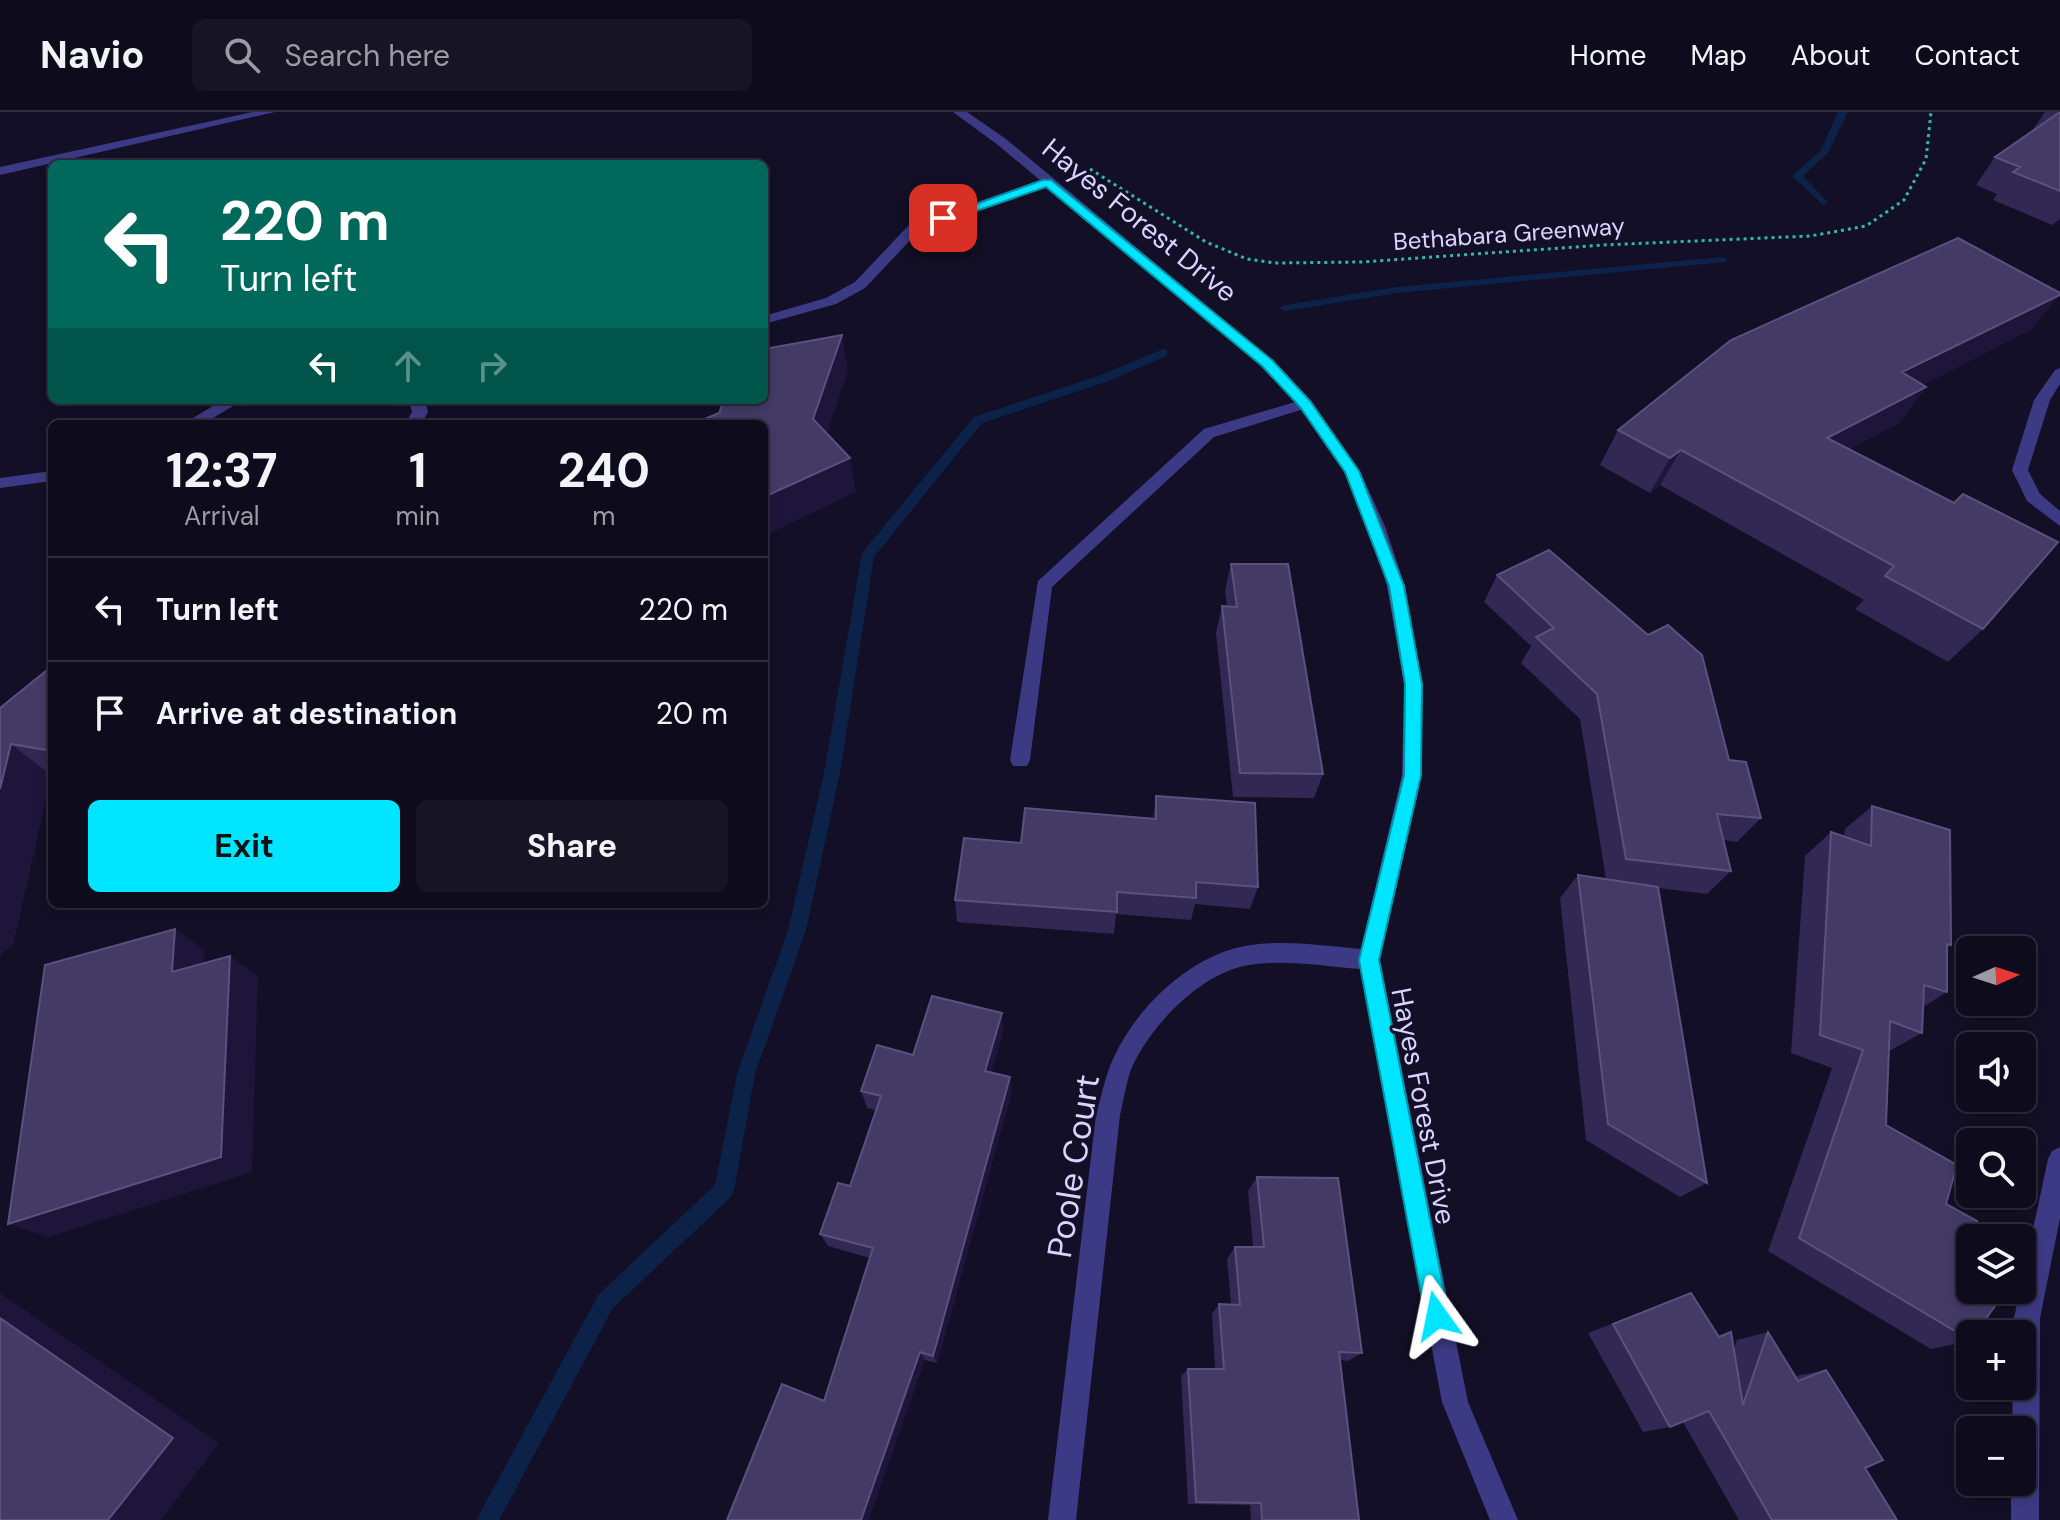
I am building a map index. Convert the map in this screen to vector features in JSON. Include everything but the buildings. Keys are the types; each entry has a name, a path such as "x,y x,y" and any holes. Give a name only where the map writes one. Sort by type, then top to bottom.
{"street":[{"path":"50,160 269,112"},
{"name":"Hayes Forest Drive","path":"959,112 1002,142 1267,363 1305,404 1352,471 1377,526 1396,586 1413,684 1412,775 1369,960 1455,1402 1504,1520"},
{"path":"0,171 48,160"},
{"path":"768,319 831,301 860,285 913,229 1047,182"},
{"path":"2060,373 2042,400 2020,470 2033,497 2060,520"},
{"path":"198,420 228,404"},
{"path":"1020,760 1044,585 1209,433 1305,404"},
{"path":"0,483 48,477"},
{"name":"Poole Court","path":"1062,1520 1108,1115 1123,1063 1170,1000 1212,968 1234,958 1287,954 1369,960"},
{"path":"2025,1520 2027,1318 2060,1159"}],"path":[{"name":"Bethabara Greenway","path":"1084,166 1198,236 1246,259 1330,263 1429,259 1604,245 1818,235 1854,230 1881,220 1910,195 1924,170 1933,128 1931,112"}],"waterway":[{"path":"1823,202 1797,176 1825,151 1843,112"},
{"path":"1285,308 1397,290 1722,260"},
{"path":"487,1520 606,1301 724,1190 746,1074 797,930 832,773 867,556 978,420 1105,378 1163,353"}],"route":[{"path":"943,218 1047,182 1220,321 1267,363 1305,404 1352,471 1377,526 1396,586 1413,684 1412,775 1369,960 1437,1316"}]}
